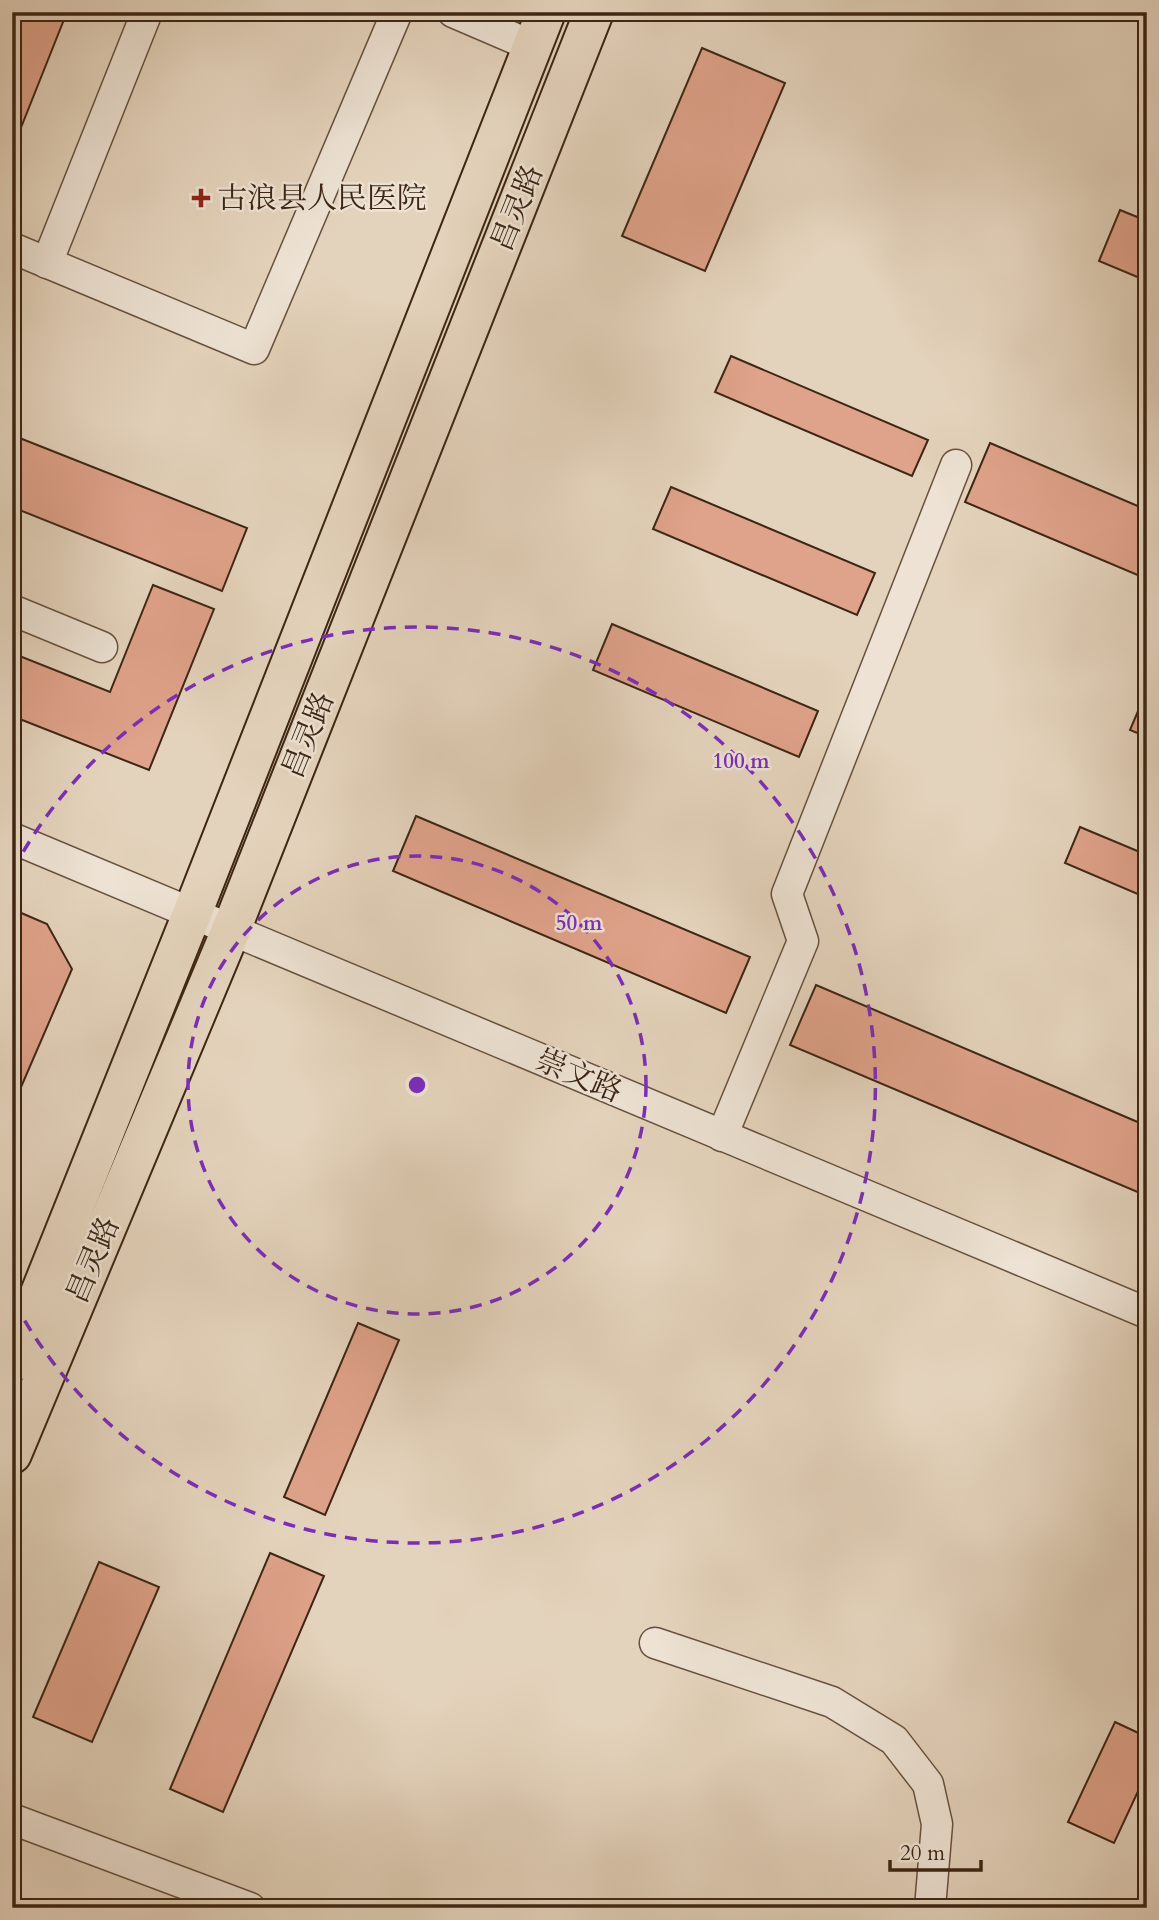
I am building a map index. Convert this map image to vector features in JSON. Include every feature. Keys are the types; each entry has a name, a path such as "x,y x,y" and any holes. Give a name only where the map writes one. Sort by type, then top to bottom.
{"main road":[{"name":"昌灵路","path":"12,1454 231,930 594,12"},
{"name":"昌灵路","path":"12,1363 192,914 539,29"}],"street":[{"path":"47,263 147,12"},
{"path":"12,248 254,349 397,12"},
{"path":"453,12 539,29"},
{"path":"722,1136 803,941 788,894 956,465"},
{"path":"12,610 102,647"},
{"name":"崇文路","path":"12,838 1147,1313"},
{"path":"655,1643 832,1702 894,1740 928,1784 937,1824 930,1908"},
{"path":"12,1819 250,1908"}],"building":[{"path":"12,12 67,12 20,130 12,127"},
{"path":"702,48 785,83 705,271 622,236"},
{"path":"1120,210 1147,221 1147,281 1099,261"},
{"path":"731,356 928,440 912,476 715,392"},
{"path":"12,435 247,528 222,591 12,507"},
{"path":"990,443 1147,510 1147,579 965,502"},
{"path":"671,487 875,573 857,615 653,529"},
{"path":"153,585 214,609 149,770 12,716 12,653 110,692"},
{"path":"612,624 818,711 799,757 593,670"},
{"path":"1147,690 1147,737 1130,730"},
{"path":"416,816 750,957 726,1013 393,871"},
{"path":"1080,827 1147,855 1147,898 1065,863"},
{"path":"12,909 47,924 72,969 12,1108"},
{"path":"816,985 1147,1126 1147,1196 790,1045"},
{"path":"358,1323 399,1340 325,1515 284,1497"},
{"path":"270,1553 324,1576 223,1812 170,1789"},
{"path":"99,1562 159,1587 92,1742 33,1717"},
{"path":"1115,1722 1147,1737 1147,1772 1114,1843 1068,1822"}],"place":[{"name":"古浪县人民医院","path":"201,198"}]}
